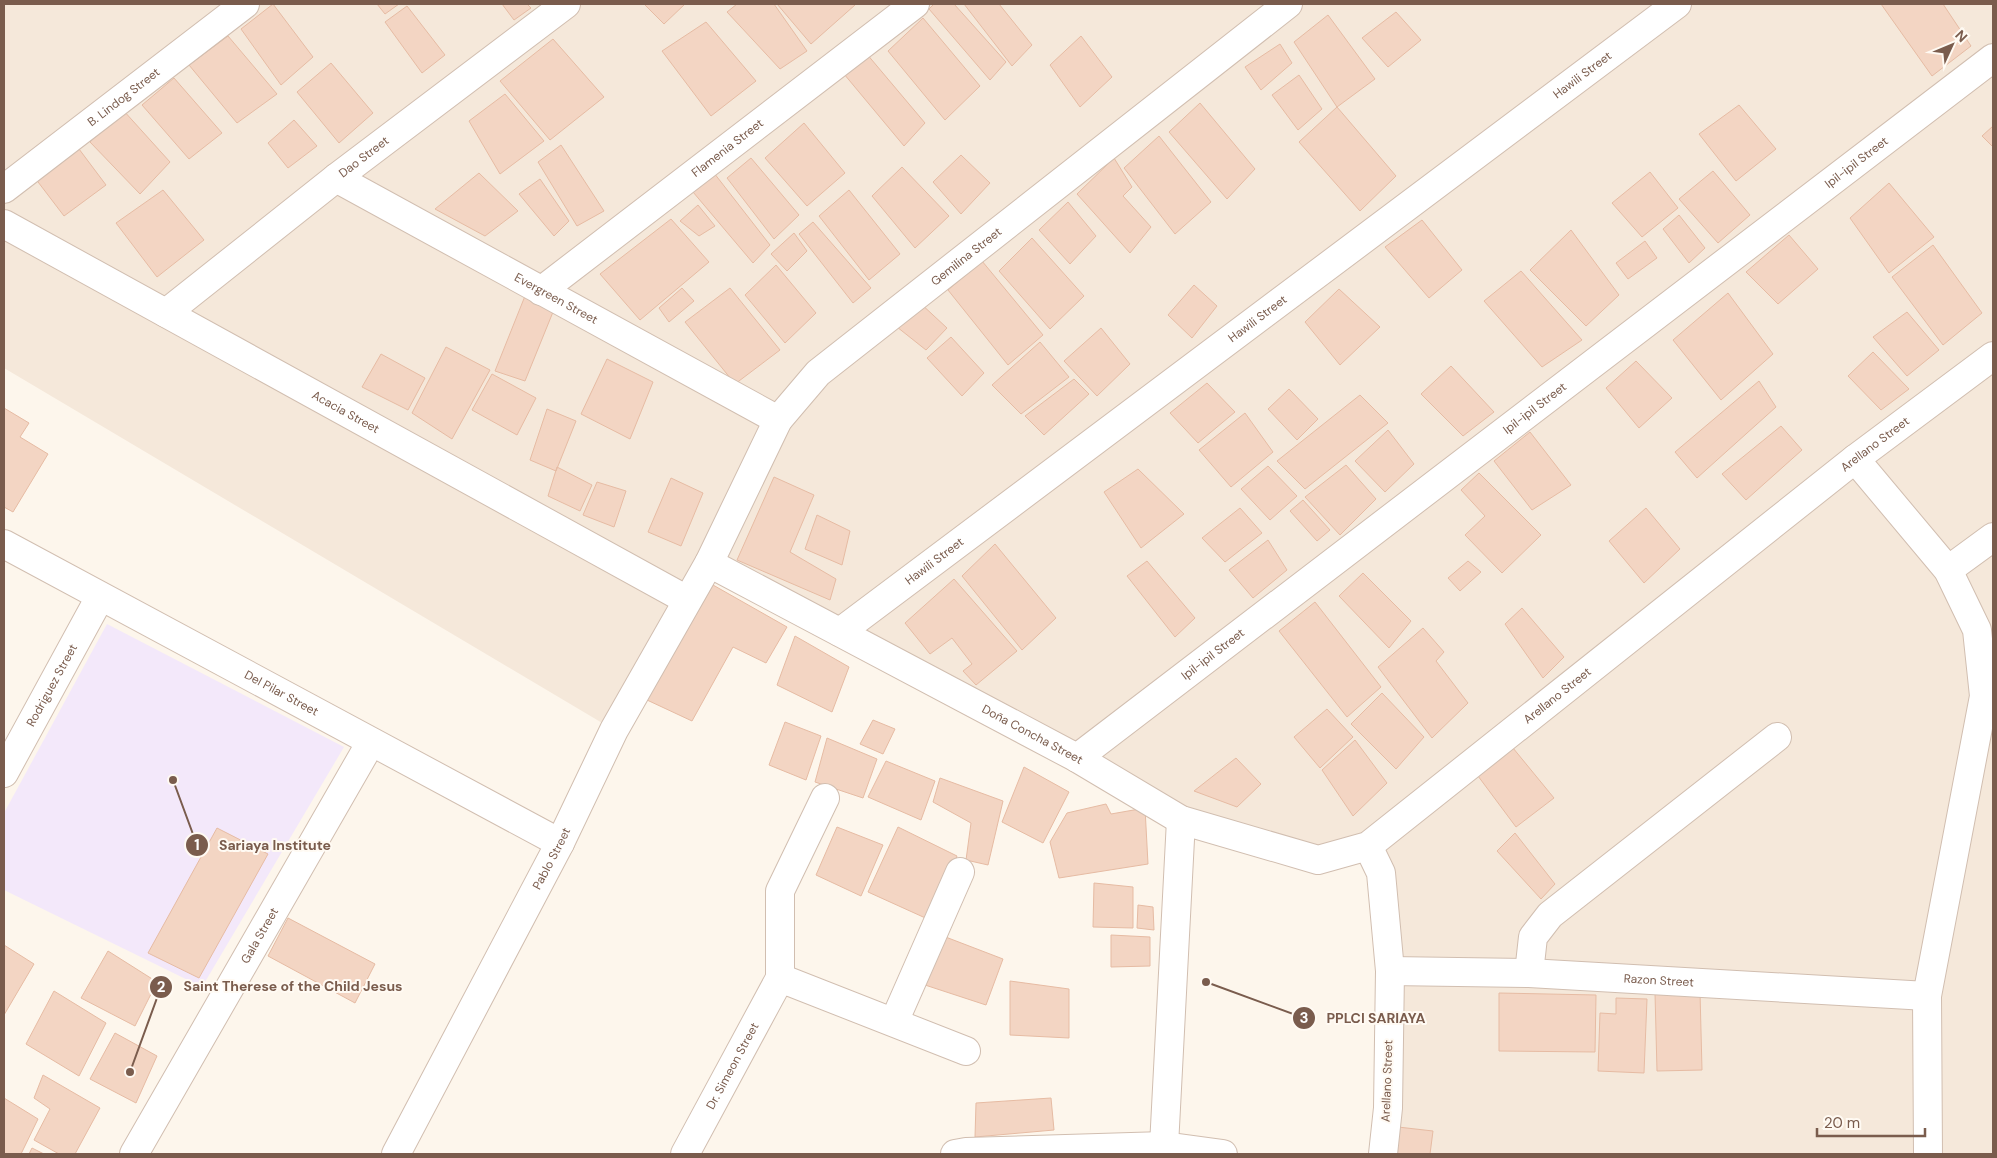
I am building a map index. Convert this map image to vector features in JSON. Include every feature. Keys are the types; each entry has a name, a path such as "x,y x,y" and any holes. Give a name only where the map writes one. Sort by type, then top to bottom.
{"street":[{"name":"B. Lindog Street","path":"4,189 245,4"},
{"name":"Dao Street","path":"166,313 336,178 566,4"},
{"name":"Flamenia Street","path":"541,291 915,4"},
{"name":"Gemilina Street","path":"709,563 778,420 818,373 1288,4"},
{"name":"Hawili Street","path":"840,632 1677,4"},
{"name":"Ipil-ipil Street","path":"1077,758 1993,58"},
{"name":"Evergreen Street","path":"336,178 778,420"},
{"name":"Acacia Street","path":"4,224 687,600"},
{"name":"Arellano Street","path":"1383,1154 1388,1108 1390,971 1381,873 1368,846 1856,460 1993,356"},
{"path":"1856,460 1948,570 1977,630 1988,693 1927,996 1928,1154"},
{"path":"1948,570 1993,537"},
{"name":"Del Pilar Street","path":"4,544 560,843"},
{"name":"Doña Concha Street","path":"709,563 1077,758 1181,820 1318,860 1368,846"},
{"name":"Pablo Street","path":"396,1154 560,843 614,730 709,563"},
{"name":"Rodriguez Street","path":"4,773 100,597"},
{"path":"1529,973 1533,937 1550,914 1778,737"},
{"name":"Gala Street","path":"134,1154 371,742"},
{"name":"Dr. Simeon Street","path":"685,1154 780,978 780,891 824,798"},
{"path":"1164,1146 1181,820"},
{"path":"894,1022 960,872"},
{"name":"Razon Street","path":"1390,971 1529,973 1927,996"},
{"path":"780,978 966,1050"},
{"path":"955,1154 966,1152 1164,1146 1223,1154"}],"shaded area":[{"path":"4,4 1993,4 1993,1154 1383,1154 1381,873 1348,853 1181,820 709,563 614,730 4,368"},
{"path":"107,624 344,747 202,987 4,890 4,813"}],"building":[{"path":"273,4 313,57 281,85 241,29"},
{"path":"377,4 399,4 385,14"},
{"path":"502,4 527,4 531,8 514,20"},
{"path":"644,4 685,4 664,24"},
{"path":"737,4 774,4 807,51 780,69 727,12"},
{"path":"777,4 854,4 855,5 811,44"},
{"path":"934,4 954,4 1006,62 990,80 929,9"},
{"path":"964,4 999,4 1032,45 1012,66"},
{"path":"1881,4 1943,4 1971,46 1932,76"},
{"path":"407,6 445,55 422,73 385,22"},
{"path":"1396,12 1421,40 1388,67 1362,38"},
{"path":"1328,15 1375,79 1337,107 1294,42"},
{"path":"923,18 980,86 945,120 888,51"},
{"path":"706,22 756,81 711,116 662,51"},
{"path":"228,36 277,94 237,123 189,65"},
{"path":"1081,36 1112,77 1080,107 1050,65"},
{"path":"553,39 604,97 550,140 500,81"},
{"path":"1280,44 1292,63 1261,90 1245,67"},
{"path":"866,53 925,123 904,146 844,74"},
{"path":"331,63 373,113 339,143 297,92"},
{"path":"1299,75 1322,109 1298,130 1272,95"},
{"path":"174,78 222,133 189,159 142,105"},
{"path":"505,94 544,141 500,174 469,121"},
{"path":"1200,103 1255,169 1227,199 1169,132"},
{"path":"1739,105 1776,149 1736,181 1699,134"},
{"path":"1337,107 1396,176 1360,211 1299,142"},
{"path":"123,110 170,162 140,194 90,142"},
{"path":"294,120 317,146 288,168 268,143"},
{"path":"804,123 845,173 807,206 765,158"},
{"path":"1993,126 1993,147 1982,136"},
{"path":"1159,136 1211,202 1175,234 1124,168"},
{"path":"76,145 106,185 64,216 35,178"},
{"path":"561,145 604,211 577,226 538,162"},
{"path":"961,155 990,183 961,214 933,182"},
{"path":"751,158 799,215 774,239 727,178"},
{"path":"1114,158 1132,187 1123,196 1151,227 1130,253 1077,194"},
{"path":"902,167 949,216 915,248 872,196"},
{"path":"1713,171 1750,215 1718,243 1679,199"},
{"path":"1650,172 1678,208 1642,237 1612,203"},
{"path":"479,173 518,211 485,236 435,209"},
{"path":"714,173 770,245 753,263 693,192"},
{"path":"540,179 569,221 554,236 519,194"},
{"path":"1889,183 1934,237 1889,273 1850,218"},
{"path":"163,190 204,240 157,277 116,223"},
{"path":"849,190 900,254 869,280 819,216"},
{"path":"1068,202 1096,236 1070,264 1039,230"},
{"path":"698,205 715,226 699,236 680,221"},
{"path":"1679,215 1705,248 1689,263 1663,229"},
{"path":"671,219 709,262 640,320 600,274"},
{"path":"1422,220 1462,270 1429,298 1385,247"},
{"path":"813,222 871,288 853,303 799,234"},
{"path":"1571,230 1619,295 1586,326 1530,270"},
{"path":"794,233 807,251 787,271 771,254"},
{"path":"1789,235 1818,269 1778,304 1746,272"},
{"path":"1032,238 1084,296 1050,329 999,271"},
{"path":"1645,241 1657,258 1628,279 1616,263"},
{"path":"1933,245 1982,313 1943,345 1892,277"},
{"path":"982,261 1043,335 1008,365 948,290"},
{"path":"776,265 816,313 785,343 745,295"},
{"path":"1521,271 1582,340 1542,367 1484,301"},
{"path":"1194,285 1217,306 1192,338 1168,315"},
{"path":"682,288 694,301 669,322 659,308"},
{"path":"730,288 780,350 735,384 685,322"},
{"path":"1339,289 1380,327 1340,365 1305,322"},
{"path":"1728,293 1773,354 1721,400 1673,340"},
{"path":"525,296 553,312 525,381 495,371"},
{"path":"919,302 947,328 926,350 897,327"},
{"path":"1907,312 1939,350 1907,376 1873,337"},
{"path":"1101,328 1130,364 1097,396 1064,361"},
{"path":"951,337 984,373 962,396 927,358"},
{"path":"1040,342 1069,377 1021,414 992,385"},
{"path":"446,347 490,370 452,439 412,413"},
{"path":"1873,352 1909,389 1881,410 1848,376"},
{"path":"381,354 425,378 408,410 362,387"},
{"path":"607,359 653,382 630,439 581,414"},
{"path":"1636,361 1672,398 1639,428 1606,388"},
{"path":"1451,366 1494,412 1463,436 1421,394"},
{"path":"492,374 536,398 517,435 472,410"},
{"path":"1074,379 1089,394 1044,435 1025,416"},
{"path":"1759,381 1776,407 1697,478 1675,452"},
{"path":"1207,383 1235,412 1198,443 1170,413"},
{"path":"1289,389 1318,419 1297,440 1268,409"},
{"path":"1360,395 1388,423 1305,489 1277,461"},
{"path":"4,408 29,423 20,437 48,454 13,512 4,507"},
{"path":"547,409 576,421 556,471 530,460"},
{"path":"1245,413 1273,452 1231,487 1199,450"},
{"path":"1781,426 1802,450 1746,500 1722,474"},
{"path":"1388,430 1414,464 1385,492 1355,461"},
{"path":"1530,432 1571,485 1532,510 1494,461"},
{"path":"1346,465 1376,499 1340,535 1305,497"},
{"path":"1268,466 1297,496 1270,520 1241,489"},
{"path":"557,467 592,485 580,511 548,496"},
{"path":"1138,469 1184,514 1141,548 1104,492"},
{"path":"1479,473 1541,535 1502,573 1465,535 1485,516 1461,490"},
{"path":"774,477 814,495 790,552 836,579 830,600 737,560"},
{"path":"671,478 703,493 681,546 648,532"},
{"path":"597,482 626,491 614,527 583,515"},
{"path":"1303,500 1330,530 1317,541 1290,511"},
{"path":"1240,508 1262,533 1225,562 1202,538"},
{"path":"1646,508 1680,549 1644,583 1609,541"},
{"path":"817,515 850,531 842,565 805,549"},
{"path":"1268,540 1287,570 1253,598 1229,570"},
{"path":"995,544 1056,618 1022,650 962,576"},
{"path":"1147,561 1195,618 1175,637 1127,576"},
{"path":"1468,561 1481,572 1460,591 1448,578"},
{"path":"1363,573 1411,621 1389,648 1339,596"},
{"path":"954,579 1017,651 976,685 963,671 972,664 952,638 930,654 905,623"},
{"path":"713,585 787,627 766,663 733,647 692,721 647,700"},
{"path":"1315,602 1381,687 1347,717 1279,631"},
{"path":"1522,608 1564,657 1543,678 1505,624"},
{"path":"1423,628 1444,652 1436,661 1468,703 1432,738 1378,667"},
{"path":"795,636 849,667 832,712 777,685"},
{"path":"1382,693 1424,737 1396,769 1351,724"},
{"path":"1327,709 1353,737 1320,768 1294,737"},
{"path":"873,720 895,729 883,754 860,744"},
{"path":"785,722 821,736 806,780 769,765"},
{"path":"827,738 877,759 863,798 815,782"},
{"path":"1355,740 1387,783 1353,816 1322,770"},
{"path":"1513,748 1554,798 1516,827 1478,776"},
{"path":"1236,758 1261,784 1237,807 1194,791"},
{"path":"886,761 935,781 921,820 868,797"},
{"path":"1024,767 1069,792 1043,843 1002,822"},
{"path":"940,778 1003,801 988,865 966,860 971,823 933,802"},
{"path":"1106,804 1111,814 1145,808 1148,864 1059,878 1050,842 1067,813"},
{"path":"837,827 883,845 861,896 816,875"},
{"path":"898,827 957,856 932,921 868,892"},
{"path":"217,828 268,854 199,978 148,953"},
{"path":"1515,833 1555,884 1541,899 1497,851"},
{"path":"1094,883 1133,887 1133,928 1093,927"},
{"path":"1138,905 1153,907 1154,930 1137,928"},
{"path":"288,918 375,964 355,1003 268,956"},
{"path":"1111,935 1150,937 1150,966 1111,967"},
{"path":"943,936 1003,959 986,1005 925,985"},
{"path":"4,945 34,964 4,1015"},
{"path":"108,951 157,982 135,1026 81,998"},
{"path":"1010,981 1069,989 1069,1038 1010,1035"},
{"path":"54,991 106,1023 79,1076 26,1044"},
{"path":"1700,992 1702,1070 1657,1071 1655,993"},
{"path":"1499,993 1596,995 1595,1052 1499,1051"},
{"path":"1616,998 1647,999 1644,1073 1598,1071 1600,1013 1616,1014"},
{"path":"115,1033 157,1056 136,1103 90,1079"},
{"path":"43,1075 100,1108 75,1154 59,1154 34,1140 50,1109 34,1098"},
{"path":"4,1098 38,1119 21,1154 4,1154"},
{"path":"1051,1098 1054,1130 975,1137 976,1103"},
{"path":"1398,1127 1433,1131 1430,1154 1395,1154"},
{"path":"32,1148 44,1154 29,1154"}],"place":[{"name":"Sariaya Institute","path":"173,780"},
{"name":"PPLCI SARIAYA","path":"1206,982"},
{"name":"Saint Therese of the Child Jesus","path":"130,1072"}]}
